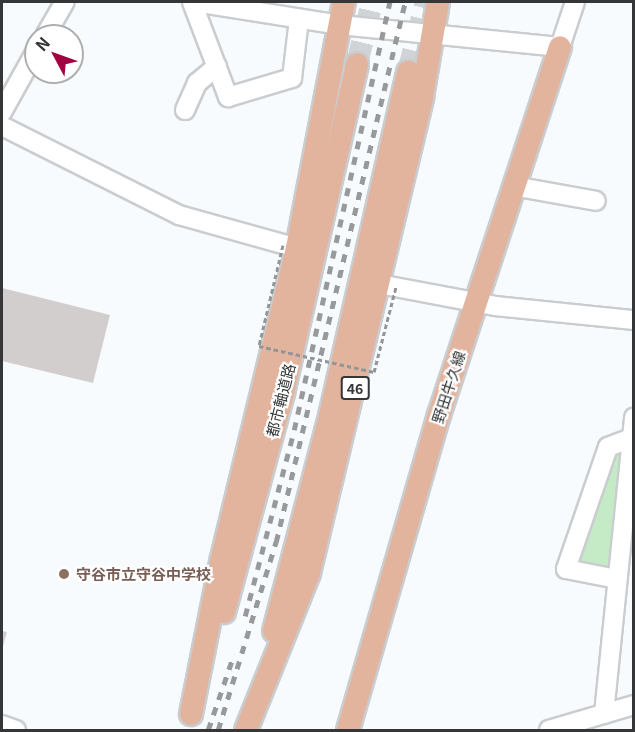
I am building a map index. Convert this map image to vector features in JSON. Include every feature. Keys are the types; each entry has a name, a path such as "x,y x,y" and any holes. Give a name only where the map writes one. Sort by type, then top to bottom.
{"main road":[{"path":"188,722 344,2"},
{"name":"46","path":"244,730 309,573 387,285 434,36 438,2"},
{"name":"野田牛久線","path":"348,730 390,580 476,300 560,47"},
{"name":"都市軸道路","path":"188,722 240,559 280,404 357,64"},
{"name":"46","path":"244,730 294,560 408,72"}],"street":[{"path":"52,24 64,2"},
{"path":"299,19 292,78 228,97 194,2 340,25 560,47 575,2"},
{"path":"185,110 197,83 217,66"},
{"path":"2,112 24,73"},
{"path":"2,126 179,214 290,246"},
{"path":"513,186 596,201"},
{"path":"387,285 476,300 495,306 633,320"},
{"path":"604,714 633,418"},
{"path":"617,579 566,568 608,447 632,438"},
{"path":"549,730 633,705"},
{"path":"2,725 16,730"}],"path":[{"path":"290,246 260,346 374,372 387,285"}],"green space":[{"path":"632,438 617,579 566,569 608,447"}],"building":[{"path":"2,288 110,315 93,383 2,361"},
{"path":"2,631 7,632 2,650"}],"tunnel":[{"path":"357,64 372,2"},
{"path":"408,72 426,2"}],"railway":[{"path":"245,616 294,430 390,2"},
{"path":"218,730 276,542 405,2"},
{"path":"208,730 234,654"}],"place":[{"name":"守谷市立守谷中学校","path":"64,574"}]}
